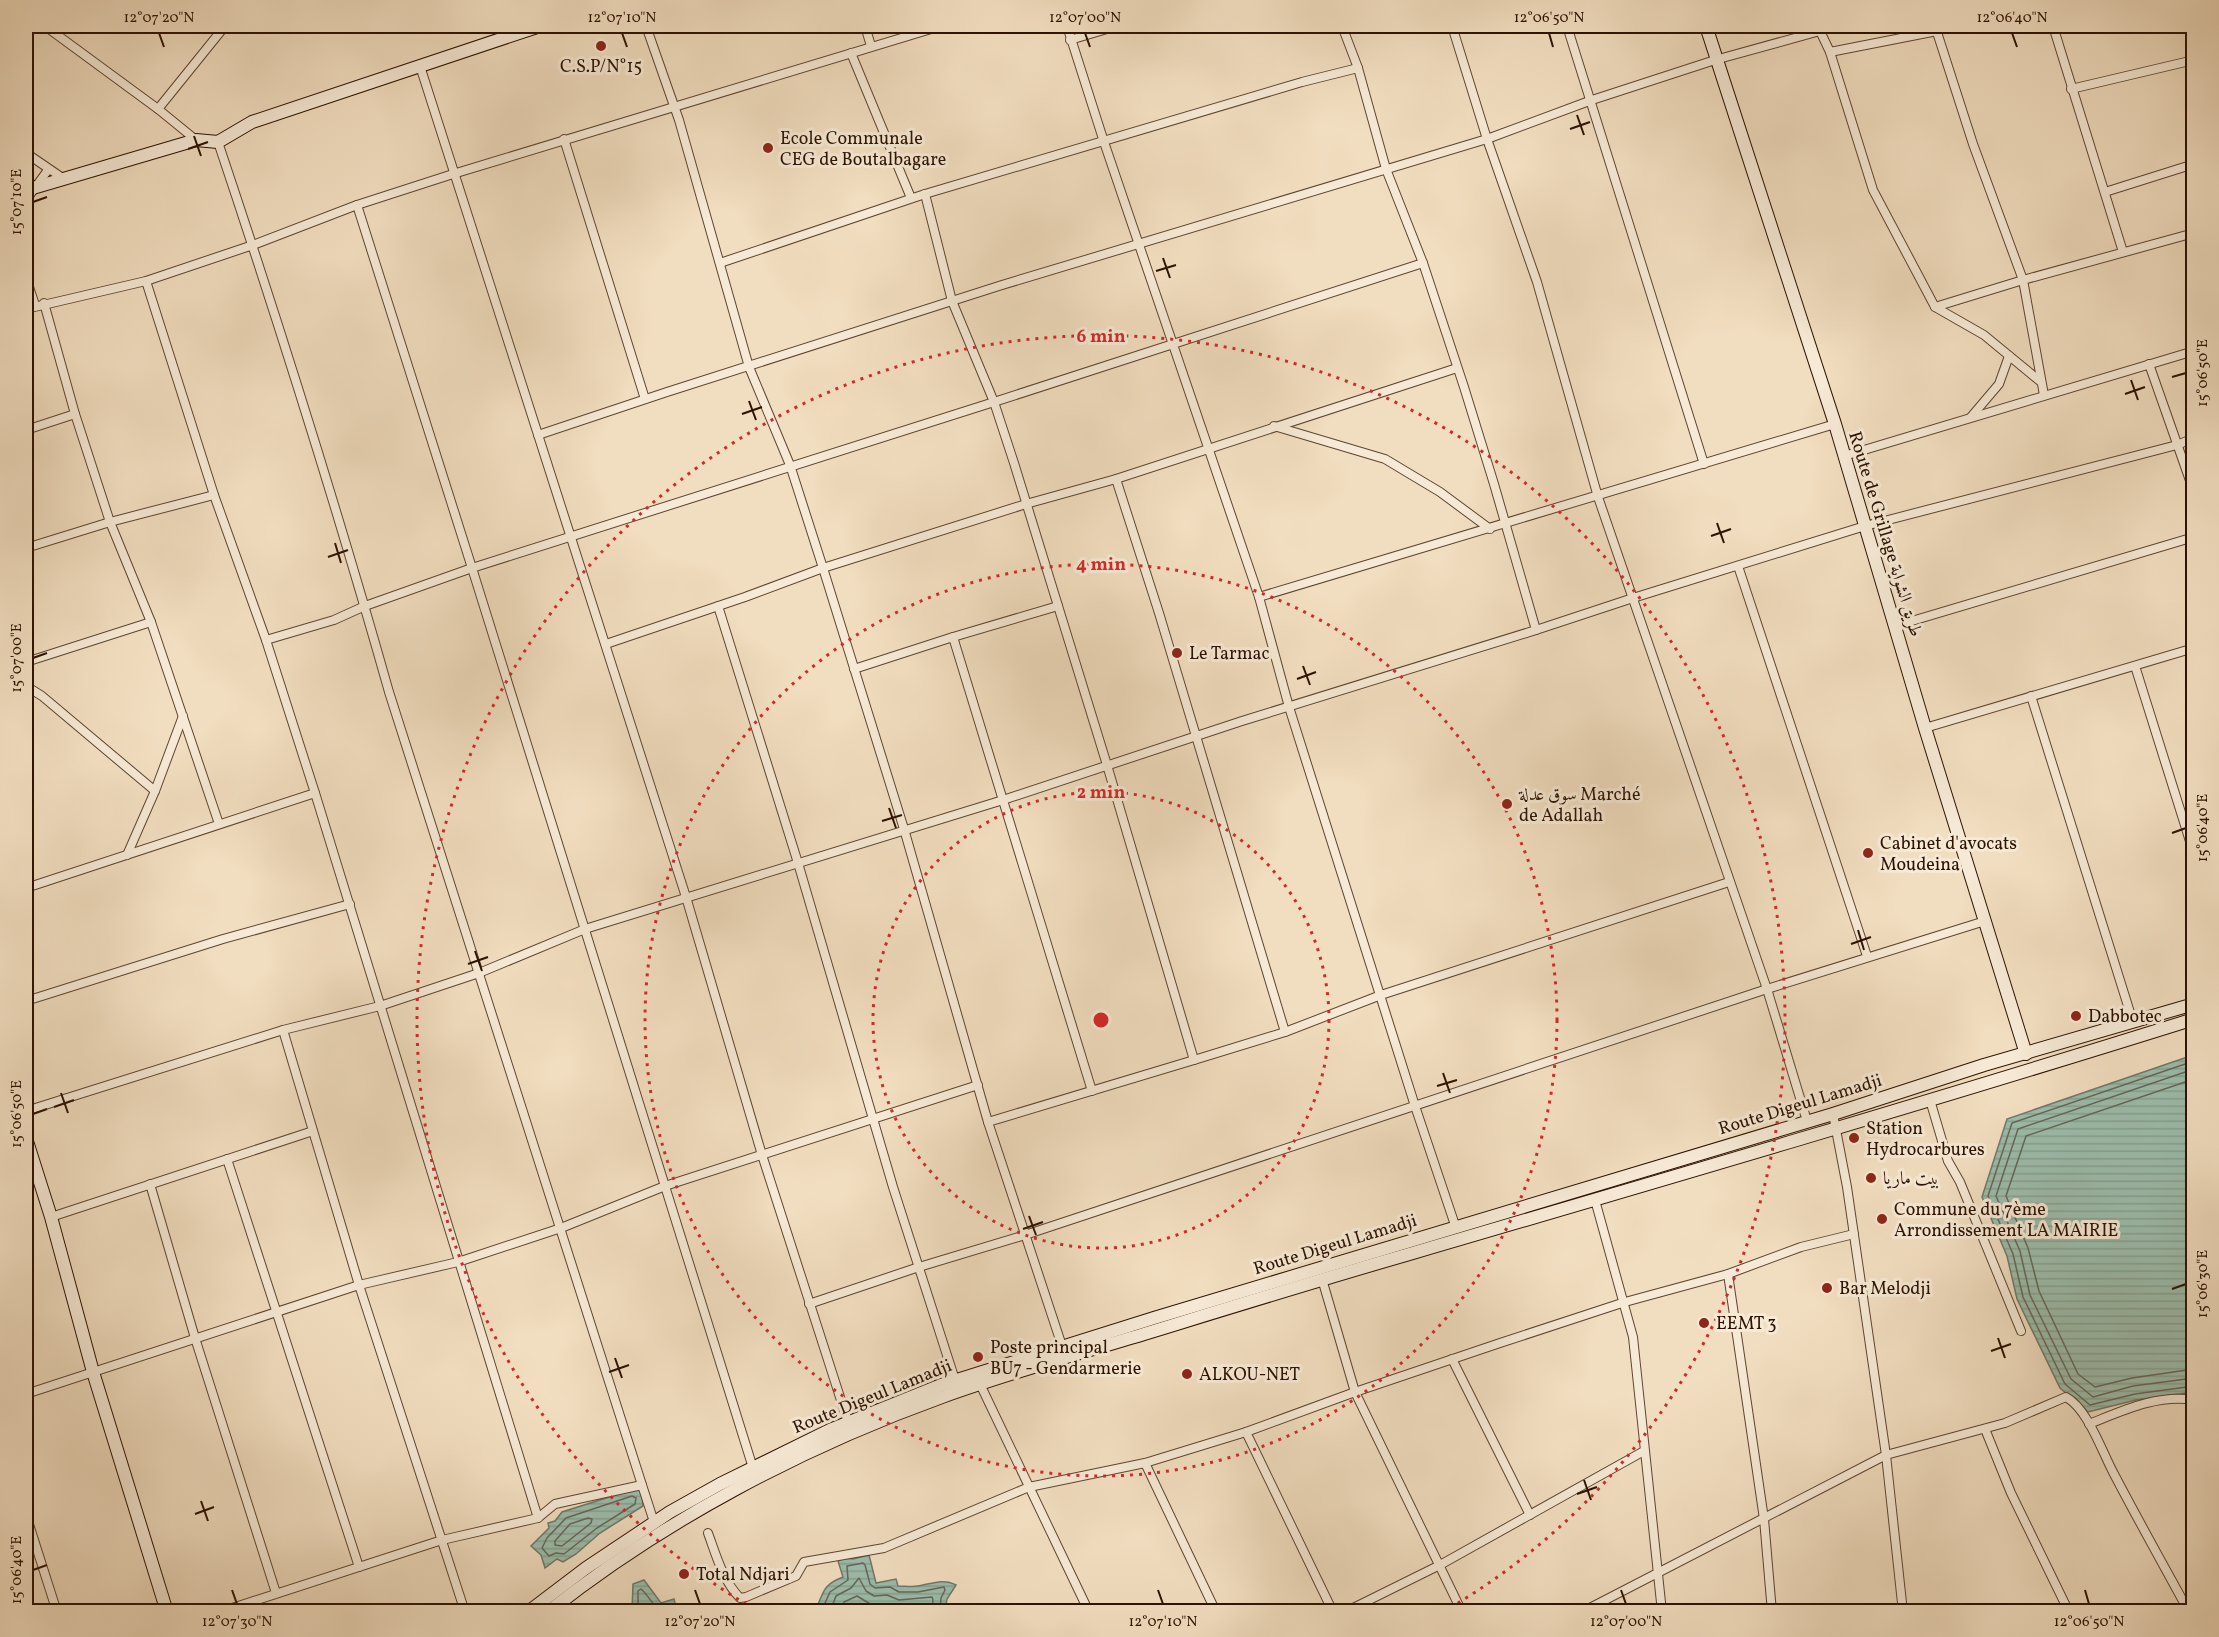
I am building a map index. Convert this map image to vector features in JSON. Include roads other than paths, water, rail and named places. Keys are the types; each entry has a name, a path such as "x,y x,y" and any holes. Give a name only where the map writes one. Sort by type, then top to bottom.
{"main road":[{"path":"30,189 196,140 218,142 252,122 420,66 518,29 540,26"},
{"name":"Route de Grillage طريق الشواية","path":"1706,26 1715,60 1835,424 1925,728 2026,1054"},
{"name":"Route Digeul Lamadji","path":"528,1611 654,1522 710,1489 898,1400 955,1380 1064,1352 1984,1065 2193,1004"},
{"path":"548,1611 592,1578 666,1529 764,1475 902,1412 1064,1352 1595,1200 2193,1020"},
{"path":"26,1138 51,1217 93,1372 167,1611"}],"street":[{"path":"45,26 158,109 196,140"},
{"path":"158,109 225,26"},
{"path":"646,26 674,106 749,367 790,465 855,669 904,829 988,1122 1064,1352"},
{"path":"865,26 871,46"},
{"path":"26,309 39,304 146,280 253,245 357,206 453,174 942,26"},
{"path":"1066,26 1259,597 1289,707 1415,1106 1456,1228"},
{"path":"1070,40 1117,26"},
{"path":"1342,26 1358,68 1386,169 1423,263 1457,368 1494,484 1536,630"},
{"path":"1452,26 1487,139 1537,282 1598,497 1767,989 1807,1121"},
{"path":"1567,26 1704,464"},
{"path":"1830,52 1953,26"},
{"path":"2054,26 2071,89 2123,252"},
{"path":"1936,28 1973,144 2022,280 2044,395"},
{"path":"538,435 952,301 1487,139 1592,100 1715,60 1820,31 1830,52 1873,190 1935,307 1984,335 2042,382"},
{"path":"851,53 911,198"},
{"path":"2071,89 2193,60"},
{"path":"420,66 686,897 762,1155 848,1422"},
{"path":"720,263 924,194 1302,82 1358,68"},
{"path":"564,139 645,399"},
{"path":"218,142 253,245 365,606 393,704 654,1522"},
{"path":"26,153 64,179"},
{"path":"2105,192 2193,164"},
{"path":"26,200 30,189 48,170"},
{"path":"924,194 952,301 994,402 1058,606 1194,1060"},
{"path":"357,206 753,1468"},
{"path":"1935,307 2022,280 2193,233"},
{"path":"266,640 334,620 365,606 472,568 1423,263"},
{"path":"26,278 39,304 110,522 151,622 219,824"},
{"path":"146,280 214,495 266,640 315,793 538,1518"},
{"path":"1844,456 2193,351"},
{"path":"1970,417 1999,384 2009,356"},
{"path":"2150,364 2193,492"},
{"path":"606,644 823,568 1026,504 1116,479 1457,368"},
{"path":"26,430 75,414"},
{"path":"1259,597 1835,424"},
{"path":"1274,426 1385,459 1440,492 1490,529"},
{"path":"26,1112 283,1030 380,1006 479,973 585,929 1003,800 1195,736 1633,598 1865,526 2177,445 2193,438"},
{"path":"1116,479 1284,1032"},
{"path":"26,548 110,522 214,495"},
{"path":"1895,626 2193,537"},
{"path":"1738,566 1867,956"},
{"path":"718,606 955,1380"},
{"path":"855,669 1058,606"},
{"path":"26,662 151,622"},
{"path":"953,637 1092,1091"},
{"path":"1925,728 2193,648"},
{"path":"2135,666 2193,855"},
{"path":"26,686 42,696 155,791"},
{"path":"2031,696 2133,1022"},
{"path":"126,855 155,791 183,716"},
{"path":"26,888 315,793"},
{"path":"988,1122 1284,1032 1381,995 1730,882"},
{"path":"26,1001 223,939 350,904"},
{"path":"809,1304 1867,956 1985,921"},
{"path":"283,1030 359,1285 465,1611"},
{"path":"26,1394 359,1285 458,1262 561,1228 665,1186 978,1084"},
{"path":"1930,1100 1948,1161 1960,1182 2021,1331"},
{"path":"1833,1113 1854,1233 1886,1455 1903,1611"},
{"path":"51,1217 313,1131"},
{"path":"227,1159 360,1567"},
{"path":"150,1184 195,1338 276,1593"},
{"path":"1595,1200 1633,1337 1662,1611"},
{"path":"708,1533 719,1564 735,1593 740,1598 746,1597 796,1576 804,1562 884,1548 1029,1487 1145,1463 1246,1432 1354,1392 1625,1302 1728,1274 1801,1247 1854,1233"},
{"path":"1728,1274 1764,1519 1772,1611"},
{"path":"1322,1279 1354,1392 1462,1611"},
{"path":"1452,1359 1530,1515"},
{"path":"980,1384 1089,1611"},
{"path":"1582,1611 1886,1455 2005,1423 2066,1397 2073,1401 2089,1424 2113,1473 2189,1611"},
{"path":"2089,1424 2153,1401 2179,1398 2193,1400"},
{"path":"1985,1429 2011,1493 2069,1611"},
{"path":"1246,1432 1333,1611"},
{"path":"1345,1611 1440,1565 1644,1451"},
{"path":"1145,1463 1216,1611"},
{"path":"220,1611 442,1540 538,1518 555,1504 642,1485"},
{"path":"26,1515 57,1611"}],"water":[{"path":"2193,1055 2193,1392 2136,1400 2088,1412 2060,1388 2017,1299 2007,1256 1982,1197 2007,1119"},
{"path":"638,1488 642,1495 643,1506 600,1533 576,1554 563,1562 557,1559 545,1568 541,1555 531,1546 549,1528 548,1523 555,1521 562,1512"},
{"path":"869,1555 876,1583 896,1579 898,1586 942,1582 956,1585 947,1599 945,1611 814,1612 827,1587 843,1577 838,1561 844,1558 853,1559"},
{"path":"644,1580 661,1603 674,1599 677,1611 632,1611 633,1584"}],"place":[{"name":"C.S.P/N°15","path":"601,46"},
{"name":"Ecole Communale CEG de Boutalbagare","path":"768,148"},
{"name":"Le Tarmac","path":"1177,653"},
{"name":"سوق عدلة Marché de Adallah","path":"1507,804"},
{"name":"Cabinet d'avocats Moudeina","path":"1868,853"},
{"name":"Dabbotec","path":"2076,1016"},
{"name":"Station Hydrocarbures","path":"1854,1138"},
{"name":"بيت ماريا","path":"1871,1178"},
{"name":"Commune du 7ème Arrondissement LA MAIRIE","path":"1882,1219"},
{"name":"Bar Melodji","path":"1827,1288"},
{"name":"EEMT 3","path":"1704,1323"},
{"name":"Poste principal BU7 - Gendarmerie","path":"978,1357"},
{"name":"ALKOU-NET","path":"1187,1374"},
{"name":"Total Ndjari","path":"684,1574"}]}
